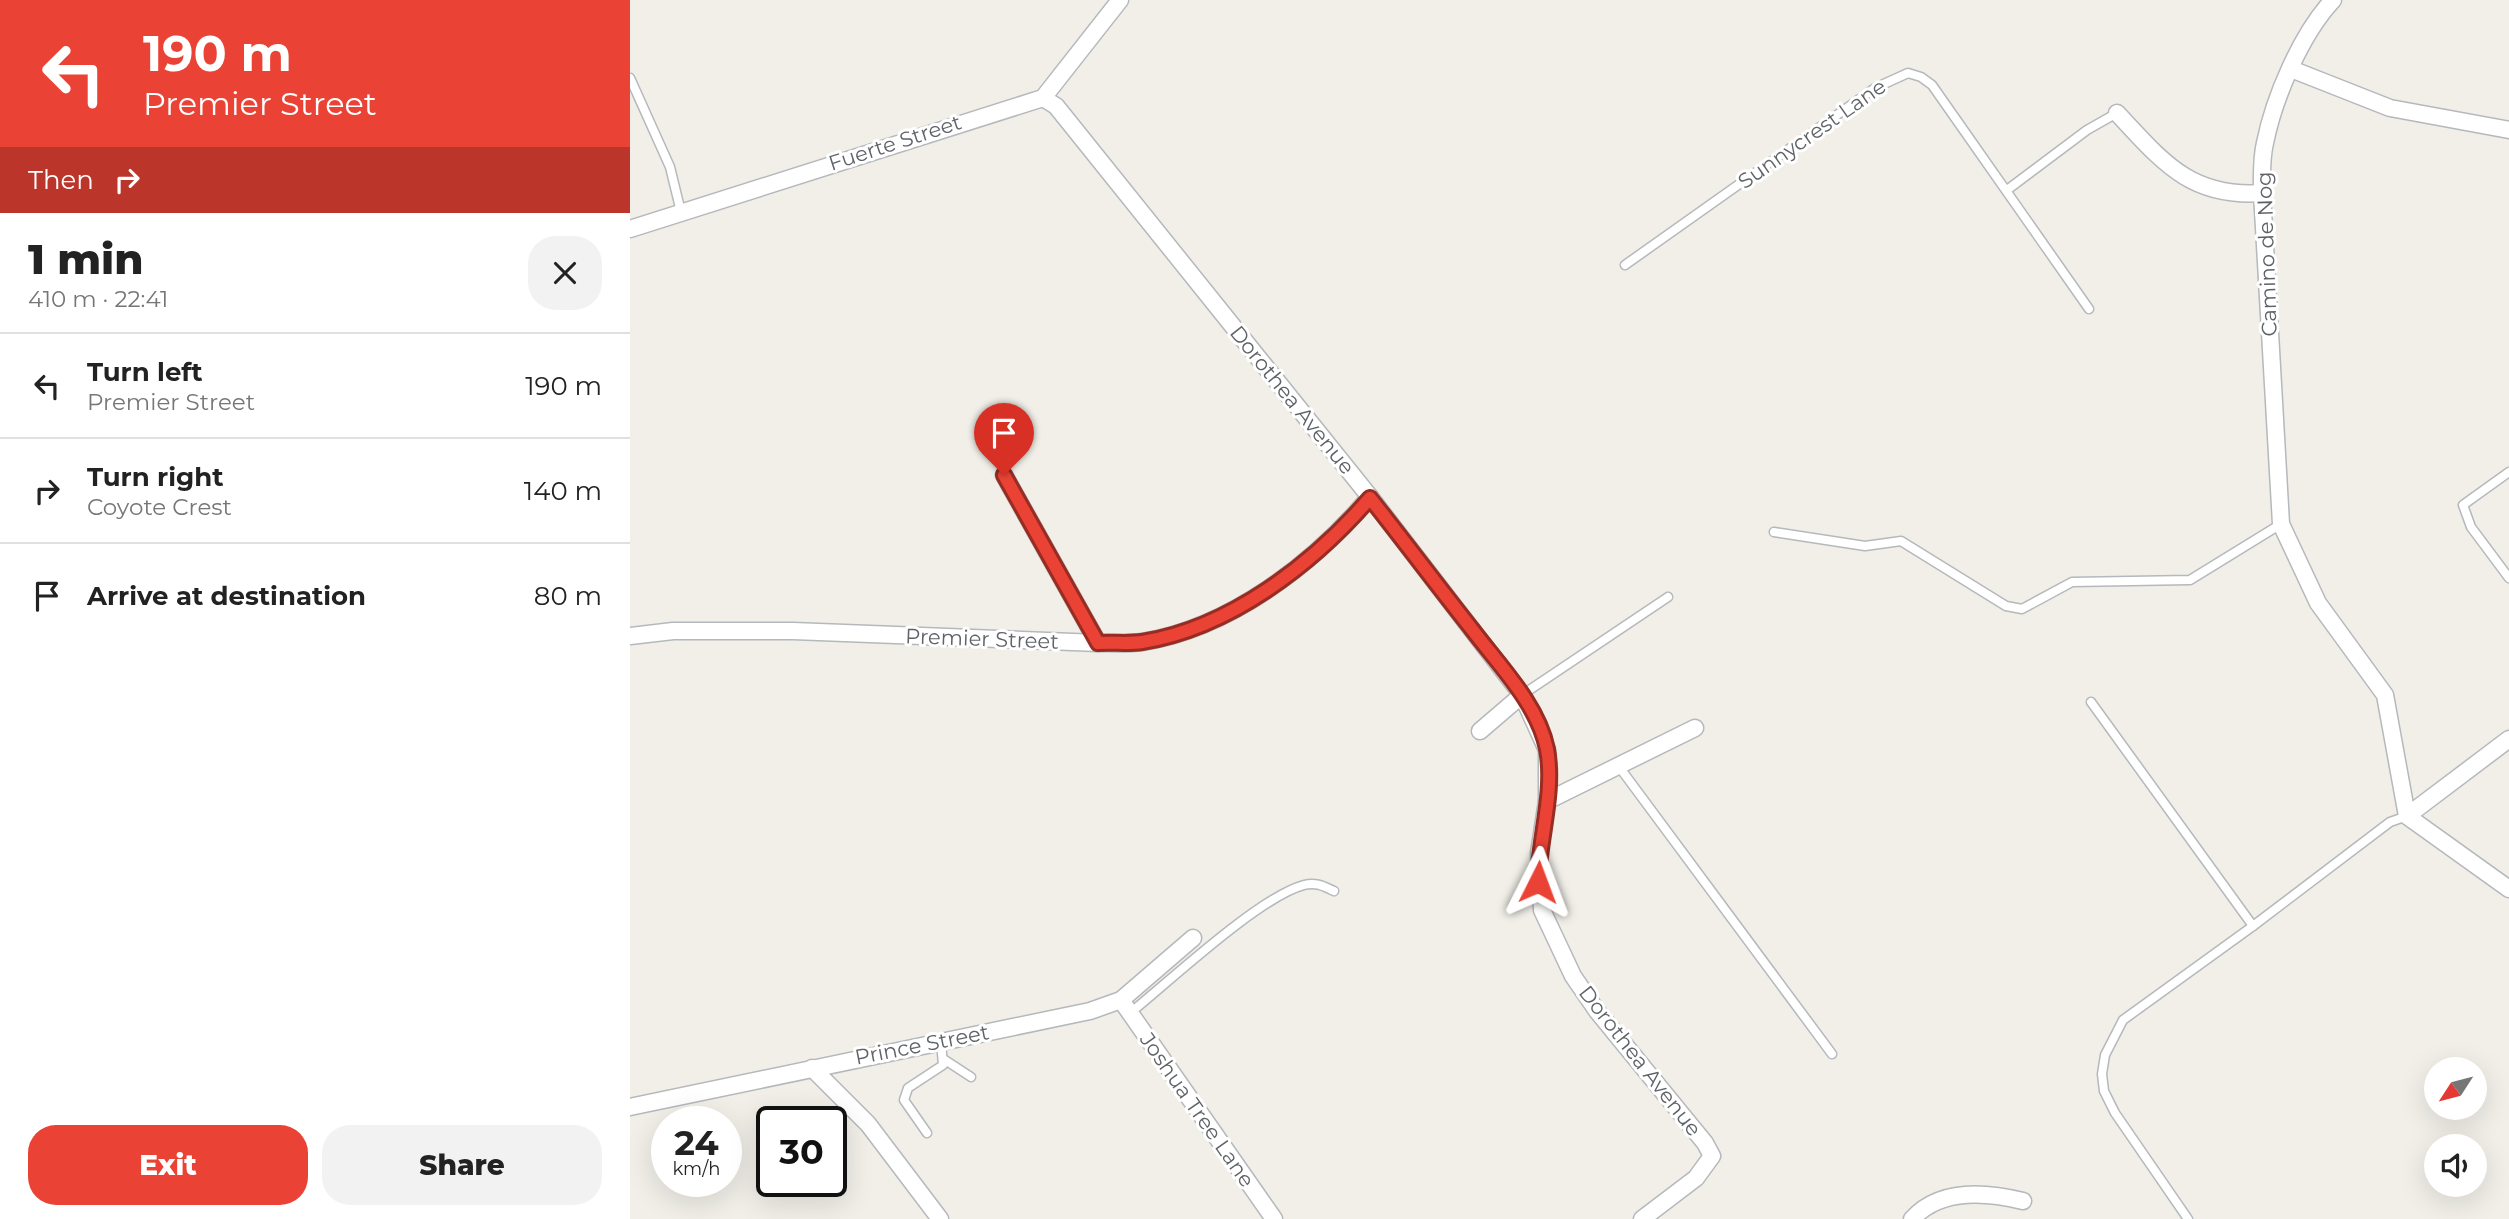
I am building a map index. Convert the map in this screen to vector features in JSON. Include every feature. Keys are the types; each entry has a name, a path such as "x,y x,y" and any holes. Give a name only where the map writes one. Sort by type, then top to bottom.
{"street":[{"path":"1043,98 1120,0"},
{"name":"Camino de Nog","path":"2333,0 2319,15 2291,69 2277,99 2264,145 2262,193 2281,524 2318,603 2385,695 2407,816"},
{"path":"2291,69 2390,108 2509,130"},
{"name":"Fuerte Street","path":"630,229 1043,98"},
{"name":"Dorothea Avenue","path":"1043,98 1056,106 1370,498 1522,695 1547,750 1548,801 1539,853 1538,882 1542,910 1556,943 1597,1011 1705,1143 1712,1156 1696,1178 1642,1219"},
{"path":"2117,113 2168,167 2186,180 2209,189 2244,194 2262,193"},
{"path":"1004,475 1098,643"},
{"name":"Premier Street","path":"630,636 673,631 793,631 1098,643 1142,642 1211,622 1264,591 1345,527 1370,498"},
{"path":"1480,731 1522,695"},
{"path":"1548,801 1620,768 1695,728"},
{"path":"2509,739 2407,816 2509,889"},
{"name":"Prince Street","path":"630,1107 1090,1011 1125,1007 1193,938"},
{"name":"Joshua Tree Lane","path":"1125,1007 1274,1219"},
{"path":"812,1068 868,1124 940,1219"},
{"path":"1912,1219 1934,1203 1958,1196 1987,1193 2023,1201"}],"lane":[{"name":"Sunnycrest Lane","path":"1625,265 1875,88 1908,73 1933,85 2089,309"},
{"path":"630,78 670,167 681,212"},
{"path":"2007,190 2087,130 2117,113"},
{"path":"2509,472 2463,505 2471,527 2509,578"},
{"path":"1774,532 1865,546 1901,541 2006,606 2022,609 2073,582 2190,580 2281,524"},
{"path":"1522,695 1668,597"},
{"path":"2091,702 2253,926"},
{"path":"1620,768 1832,1055"},
{"path":"2188,1219 2115,1113 2104,1091 2102,1074 2105,1055 2123,1020 2253,926 2389,822 2407,816"},
{"path":"1125,1007 1266,903 1303,885 1318,883 1334,891"},
{"path":"941,1042 945,1060 971,1077"},
{"path":"927,1133 907,1106 905,1093 917,1082 938,1071 945,1060"}],"route":[{"path":"1004,475 1098,643 1142,642 1211,622 1264,591 1314,554 1345,527 1370,498 1522,695 1541,732 1547,750 1548,801 1539,853 1538,882"}]}
